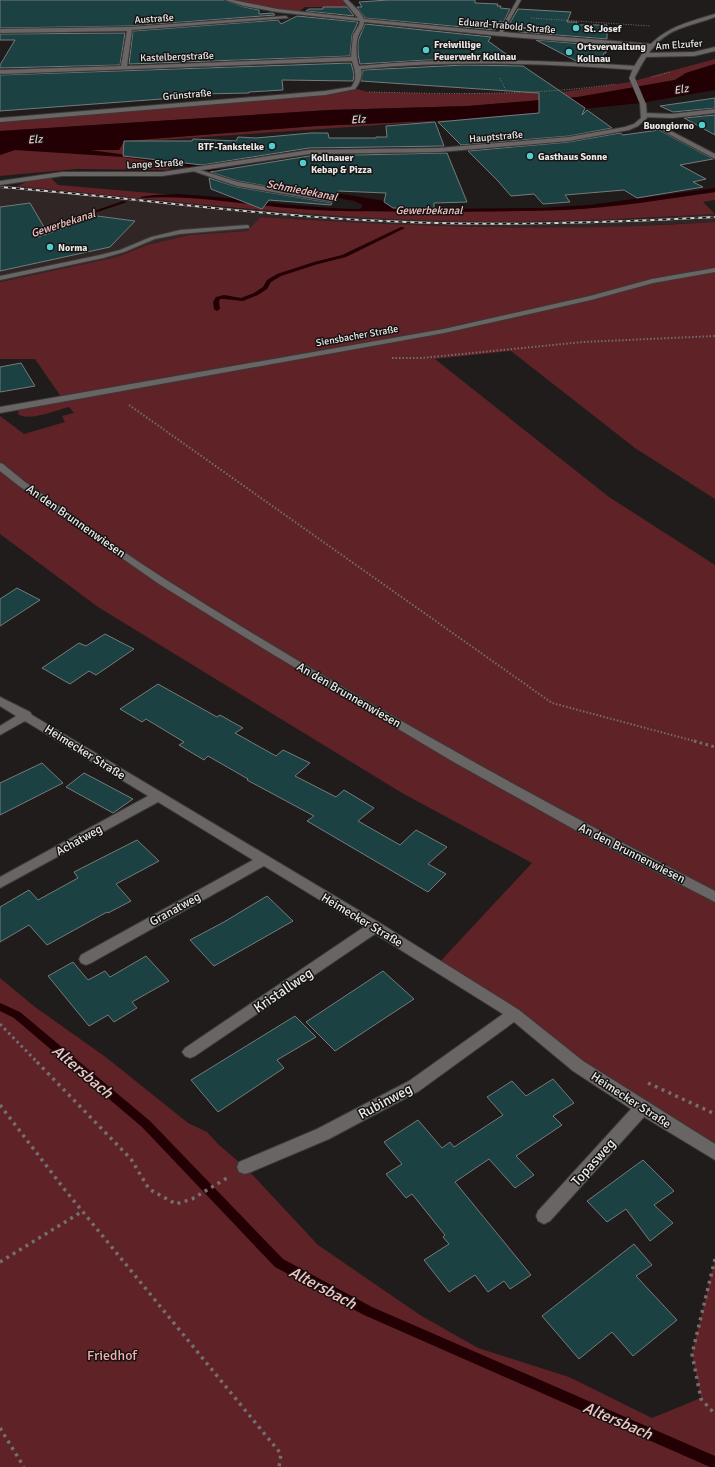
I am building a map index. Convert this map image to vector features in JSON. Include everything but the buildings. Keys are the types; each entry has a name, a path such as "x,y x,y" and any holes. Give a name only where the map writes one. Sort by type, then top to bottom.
{"street":[{"path":"227,0 270,10 309,16"},
{"path":"345,0 357,12 362,20 362,25 356,35 354,59 358,68 441,62 499,61 636,68"},
{"path":"500,34 519,0"},
{"path":"715,15 675,28 662,35 644,55 632,78 643,104 644,115 672,116 715,111"},
{"name":"Eduard-Trabold-Straße","path":"309,16 500,34 651,46"},
{"name":"Austraße","path":"0,32 130,29 309,16"},
{"path":"124,67 130,29"},
{"name":"Am Elzufer","path":"644,55 694,54 715,49"},
{"name":"Kastelbergstraße","path":"0,72 354,59"},
{"name":"Grünstraße","path":"0,120 340,91 353,88 357,83 359,72 358,68"},
{"name":"Hauptstraße","path":"195,170 296,153 439,150 569,139 627,129 636,125 644,115"},
{"path":"665,130 715,157"},
{"name":"Lange Straße","path":"0,183 62,174 135,174 195,170 237,184 332,200"},
{"name":"Siensbacher Straße","path":"0,410 444,331 592,298 652,281 715,270"},
{"name":"An den Brunnenwiesen","path":"0,466 22,484 163,582 278,653 456,758 582,828 715,897"},
{"name":"Heimecker Straße","path":"0,701 26,715 376,927 514,1014 578,1066 715,1153"},
{"path":"0,731 26,715"},
{"name":"Achatweg","path":"0,883 158,796"},
{"name":"Granatweg","path":"86,959 264,860"},
{"name":"Kristallweg","path":"190,1052 376,927"},
{"name":"Rubinweg","path":"245,1167 323,1134 414,1086 514,1014"},
{"name":"Topasweg","path":"544,1216 642,1108"}],"lane":[{"path":"0,278 101,257 122,251 153,238 180,232 247,227"}],"path":[{"path":"510,18 561,19 675,28"},
{"path":"368,92 445,94 507,93"},
{"path":"391,358 422,358 583,342 715,336"},
{"path":"124,401 552,703 715,747"},
{"path":"0,1024 131,1159 149,1189 176,1204 192,1199 245,1167"},
{"path":"0,1105 83,1211 281,1454 279,1467"},
{"path":"0,1262 83,1211"},
{"path":"715,1259 692,1354 701,1398 715,1414"},
{"path":"0,1428 24,1467"}],"shaded area":[{"path":"17,186 241,209 384,218 455,221 633,219 715,214 715,222 615,227 530,228 370,224 262,217 247,231 189,235 147,245 117,257 0,282 0,187"}],"green space":[{"path":"227,0 345,0 352,7 305,7 295,14"},
{"path":"715,59 715,64 686,73 675,80 578,97 468,106 330,110 0,131 0,120 325,93 353,88 368,92 445,94 563,92 630,82"},
{"path":"452,120 130,142 177,164 168,170 77,169 0,176 0,154 15,148 119,150 124,141 316,126"},
{"path":"51,178 58,185 271,205 359,211 444,212 565,210 628,204 715,192 715,200 703,202 715,214 553,221 455,221 400,219 236,208 17,186 32,180"},
{"path":"261,217 432,226 488,227 602,227 715,222 715,499 635,448 511,351 435,359 609,497 715,565 715,1153 436,966 532,863 402,793 98,607 0,534 0,416 24,434 65,422 62,416 74,413 69,407 50,413 28,417 18,414 19,410 64,401 35,359 0,359 0,282 117,257 147,245 189,235 247,231"},
{"name":"Friedhof","path":"0,978 35,1007 107,1058 188,1123 207,1132 219,1145 245,1167 318,1245 420,1315 478,1348 569,1377 652,1418 701,1398 692,1354 715,1259 715,1467 0,1467"}],"water":[{"path":"715,64 715,90 641,103 452,120 316,126 124,141 119,150 90,150 203,165 275,183 434,209 541,208 589,205 715,188 715,192 640,203 564,210 462,212 359,211 363,205 354,201 248,182 191,167 123,157 15,150 0,155 0,131 330,110 468,106 578,97 675,80 686,73"}],"waterway":[{"name":"Gewerbekanal","path":"142,197 179,196 274,206 337,210 369,210"},
{"name":"Gewerbekanal","path":"34,232 125,202"},
{"path":"217,309 216,302 218,298 224,297 241,300 256,294 265,288 269,281 279,275 344,256 403,228"},
{"name":"Altersbach","path":"0,1007 17,1015 146,1124 279,1263 368,1311 715,1462"}],"railway":[{"path":"0,187 271,214 406,222 495,224 715,217"}],"place":[{"name":"St. Josef","path":"576,28"},
{"name":"Freiwillige Feuerwehr Kollnau","path":"426,50"},
{"name":"Ortsverwaltung Kollnau","path":"569,52"},
{"name":"Buongiorno","path":"702,125"},
{"name":"BTF-Tankstelke","path":"272,146"},
{"name":"Gasthaus Sonne","path":"530,156"},
{"name":"Kollnauer Kebap & Pizza","path":"303,163"},
{"name":"Norma","path":"50,247"}],"water label":[{"name":"Elz","path":"681,89"},
{"name":"Elz","path":"358,119"},
{"name":"Elz","path":"35,139"},
{"name":"Schmiedekanal","path":"302,190"}]}
